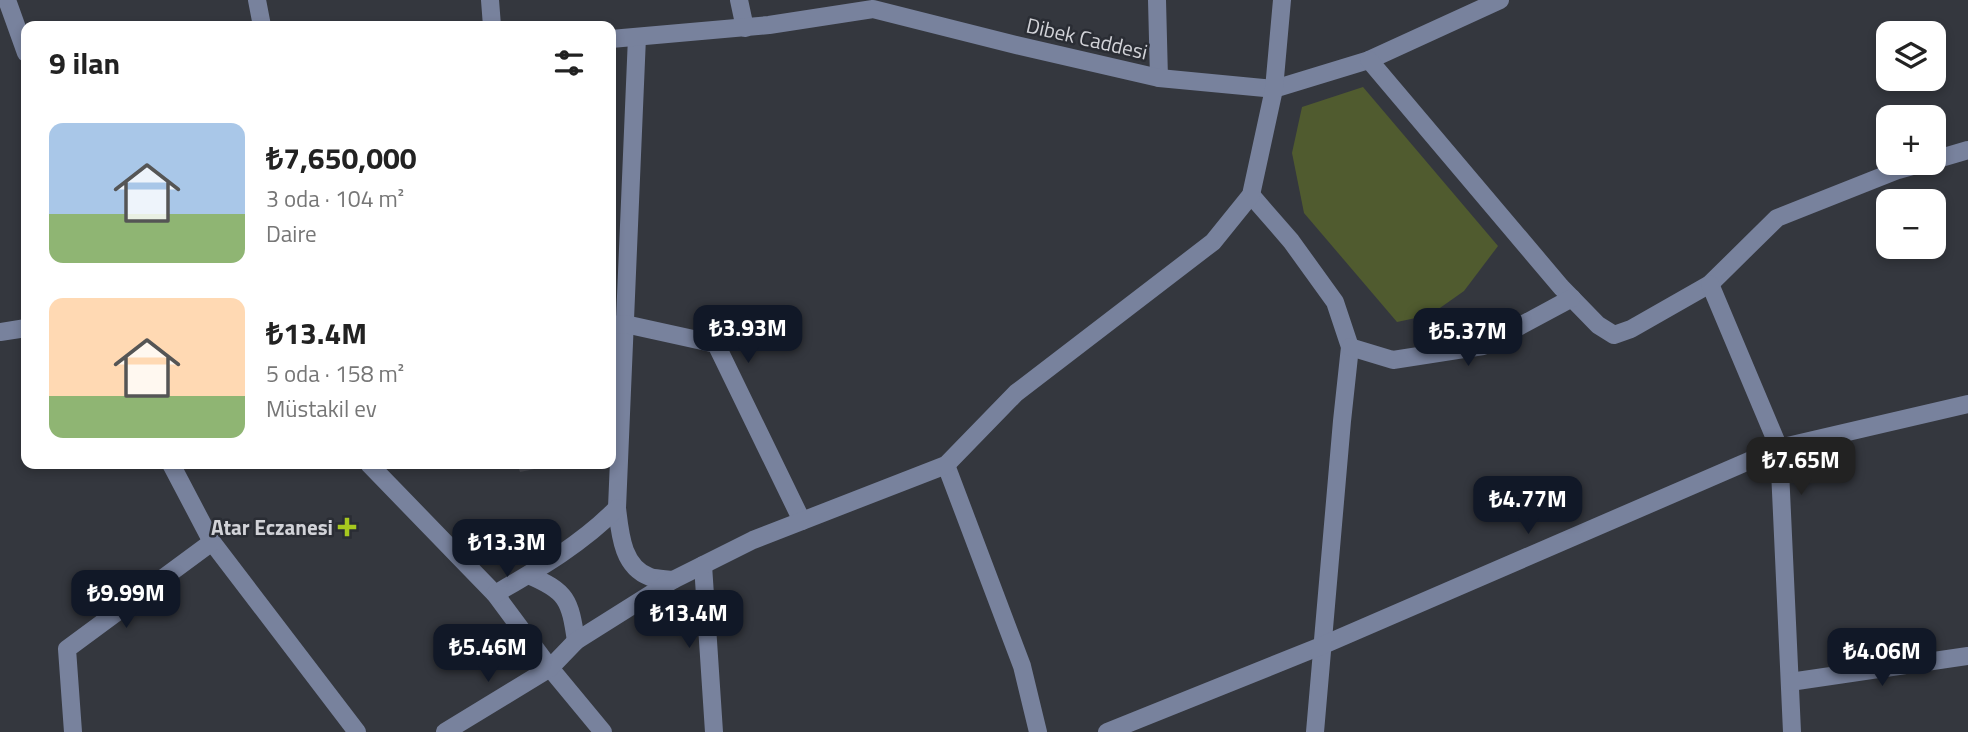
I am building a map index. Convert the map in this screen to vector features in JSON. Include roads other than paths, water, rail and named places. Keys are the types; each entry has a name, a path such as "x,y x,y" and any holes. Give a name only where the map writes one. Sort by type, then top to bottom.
{"street":[{"path":"7,0 21,39"},
{"path":"257,0 261,21"},
{"path":"490,0 492,21"},
{"path":"739,0 744,27"},
{"path":"1157,0 1159,78"},
{"path":"445,732 551,668 576,641 673,580 753,540 946,465 1016,393 1213,242 1251,195 1274,89 1282,0"},
{"name":"Dibek Caddesi","path":"616,39 769,25 872,5 1016,45 1159,78 1274,89 1369,60 1500,0"},
{"path":"637,37 618,324 617,508 621,540 632,566 650,577 673,580"},
{"path":"1369,60 1572,299 1598,326 1614,335 1631,329 1710,284 1777,218 1885,175"},
{"path":"1946,156 1968,150"},
{"path":"1251,195 1291,241 1335,302 1350,347 1315,732"},
{"path":"1710,284 1779,448 1792,732"},
{"path":"1350,347 1393,360 1483,346 1572,299"},
{"path":"618,324 716,344 802,521"},
{"path":"0,332 21,329"},
{"path":"1107,732 1321,646 1779,448 1968,404"},
{"path":"946,465 1022,666 1038,732"},
{"path":"174,469 212,542 357,732"},
{"path":"374,469 495,594 603,732"},
{"path":"495,594 548,563 600,525 617,508"},
{"path":"73,732 67,649 212,542"},
{"path":"703,565 714,732"},
{"path":"528,575 552,585 561,594 572,612 576,641"},
{"path":"1790,682 1968,656"}],"place":[{"name":"Atar Eczanesi","path":"347,527"}]}
